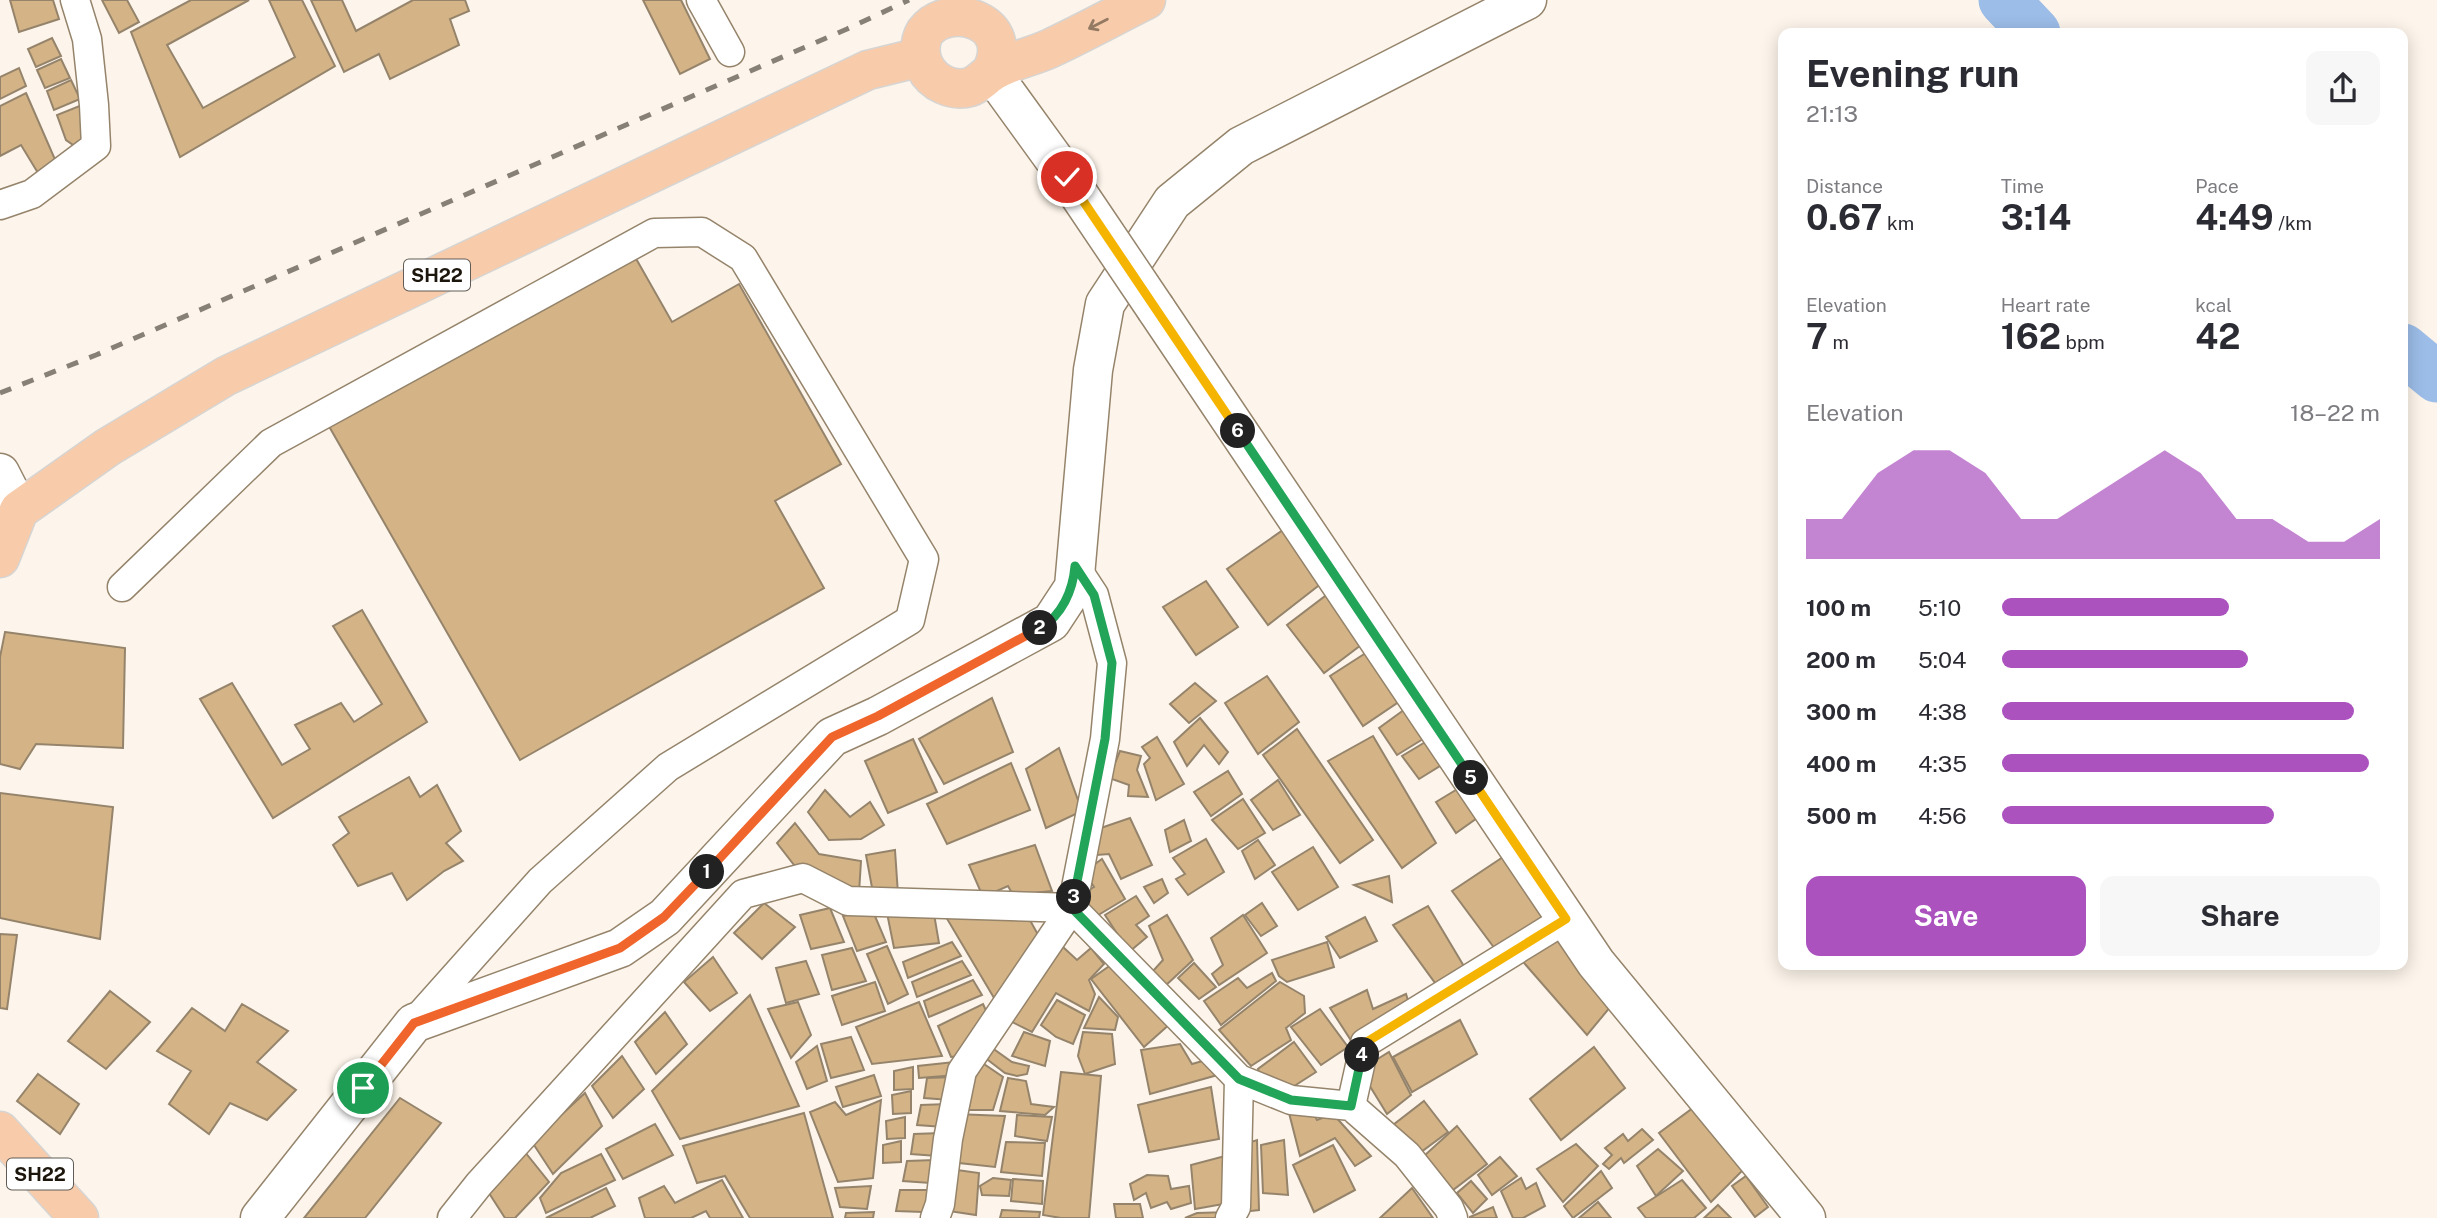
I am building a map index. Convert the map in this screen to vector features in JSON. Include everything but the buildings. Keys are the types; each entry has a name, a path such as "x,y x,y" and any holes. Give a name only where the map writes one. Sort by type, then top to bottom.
{"main road":[{"path":"991,72 1050,49 1146,0"},
{"path":"989,8 989,24 996,35 998,48 997,61 982,81 970,87 944,86 933,79 925,69 921,57 920,45 924,32 932,22 954,11 989,8"},
{"name":"SH22","path":"10,511 108,447 226,376 868,70 921,57"},
{"path":"0,558 10,511"},
{"name":"SH22","path":"0,1131 67,1213"}],"street":[{"path":"0,205 33,194 96,146 87,39 75,0"},
{"path":"701,0 730,52"},
{"path":"414,1023 620,948 664,917 832,737 878,716 1051,622 1074,587 1093,370 1105,304 1172,202 1241,146 1527,0"},
{"path":"991,72 1067,177 1596,963 1805,1218"},
{"path":"122,587 271,443 654,233 702,232 743,258 924,559 911,620 668,767 540,881 414,1023 260,1218"},
{"path":"0,473 10,511"},
{"path":"935,1218 940,1204 948,1139 962,1071 1072,908 1105,739 1112,663 1094,595 1075,566"},
{"path":"452,1218 479,1184 743,894 803,878 848,901 1072,908 1239,1079 1291,1100 1351,1106 1407,1155 1449,1208 1453,1218"},
{"path":"1351,1106 1365,1043 1566,919"},
{"path":"1230,1218 1236,1207 1239,1079"}],"waterway":[{"path":"2004,0 2030,28"},
{"path":"2408,353 2437,377"}],"railway":[{"path":"0,393 96,355 909,0"}],"route":[{"path":"363,1088 414,1023 620,948 664,917 832,737 878,716 1051,622 1074,587 1075,566 1094,595 1112,663 1105,739 1072,908 1239,1079 1291,1100 1351,1106 1365,1043 1566,919 1067,177"}]}
